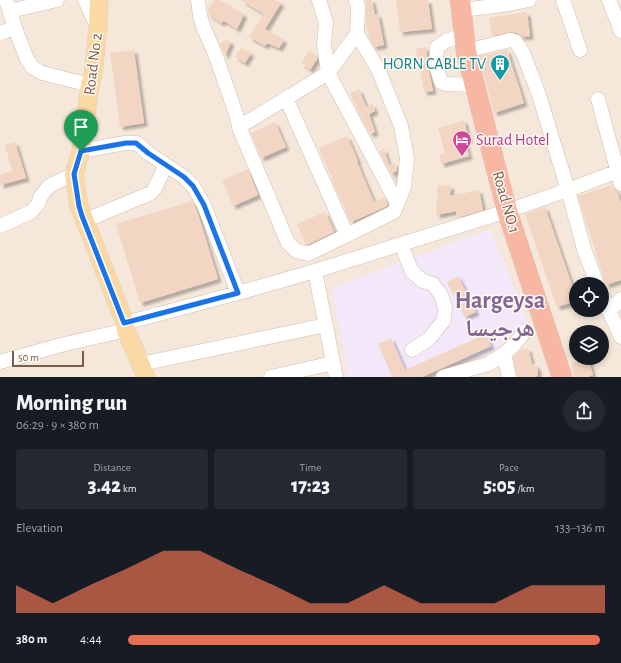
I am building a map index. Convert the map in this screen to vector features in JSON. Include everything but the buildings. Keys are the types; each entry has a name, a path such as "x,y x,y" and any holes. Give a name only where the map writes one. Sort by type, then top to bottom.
{"highway":[{"name":"Road NO.1","path":"460,5 465,43 507,211 562,377"}],"main road":[{"name":"Road No 2","path":"99,0 98,28 93,74 90,85 81,151 74,174 79,206 84,221 143,370"}],"street":[{"path":"57,0 8,6 27,59 32,67 42,73 90,85"},
{"path":"85,0 98,28"},
{"path":"198,0 203,26 217,59 239,127 288,243 297,251 308,254 394,212 404,188 407,158 401,126 378,69 357,34 358,6 356,0"},
{"path":"319,0 326,24 324,44 328,73 397,205"},
{"path":"460,5 526,0"},
{"path":"563,0 580,50"},
{"path":"609,0 621,31"},
{"path":"0,33 15,28"},
{"path":"239,127 328,73 357,34"},
{"path":"475,85 446,84 441,82 436,66 437,47 446,41 465,43 515,41 523,53 539,96 568,190 584,249 594,277"},
{"path":"286,98 347,235"},
{"path":"0,362 315,271 507,211 568,190 620,175 598,99"},
{"path":"81,151 126,143 136,143 148,153 184,177 193,186 204,205 238,293"},
{"path":"84,221 151,192 155,188 166,165"},
{"path":"0,226 31,212 38,204 41,196 49,186 74,174"},
{"path":"401,244 412,272 423,281 433,284 445,307 444,320 429,339 412,350"},
{"path":"271,377 335,370 315,271"},
{"path":"621,299 609,311 621,337"},
{"path":"143,370 326,325"},
{"path":"442,377 488,364 504,354 514,345 525,331"},
{"path":"504,354 509,377"}],"shaded area":[{"path":"0,0 621,0 621,377 0,377"},
{"path":"490,229 528,322 488,354 411,377 348,377 331,288"}],"place":[{"name":"HORN CABLE TV","path":"500,81"},
{"name":"Surad Hotel","path":"462,157"}],"district":[{"name":"Hargeysa هرجيسا","path":"500,315"}],"route":[{"path":"126,143 136,143 148,153 184,177 193,186 204,205 238,293 124,323 79,206 74,174 81,151 126,143"}]}
